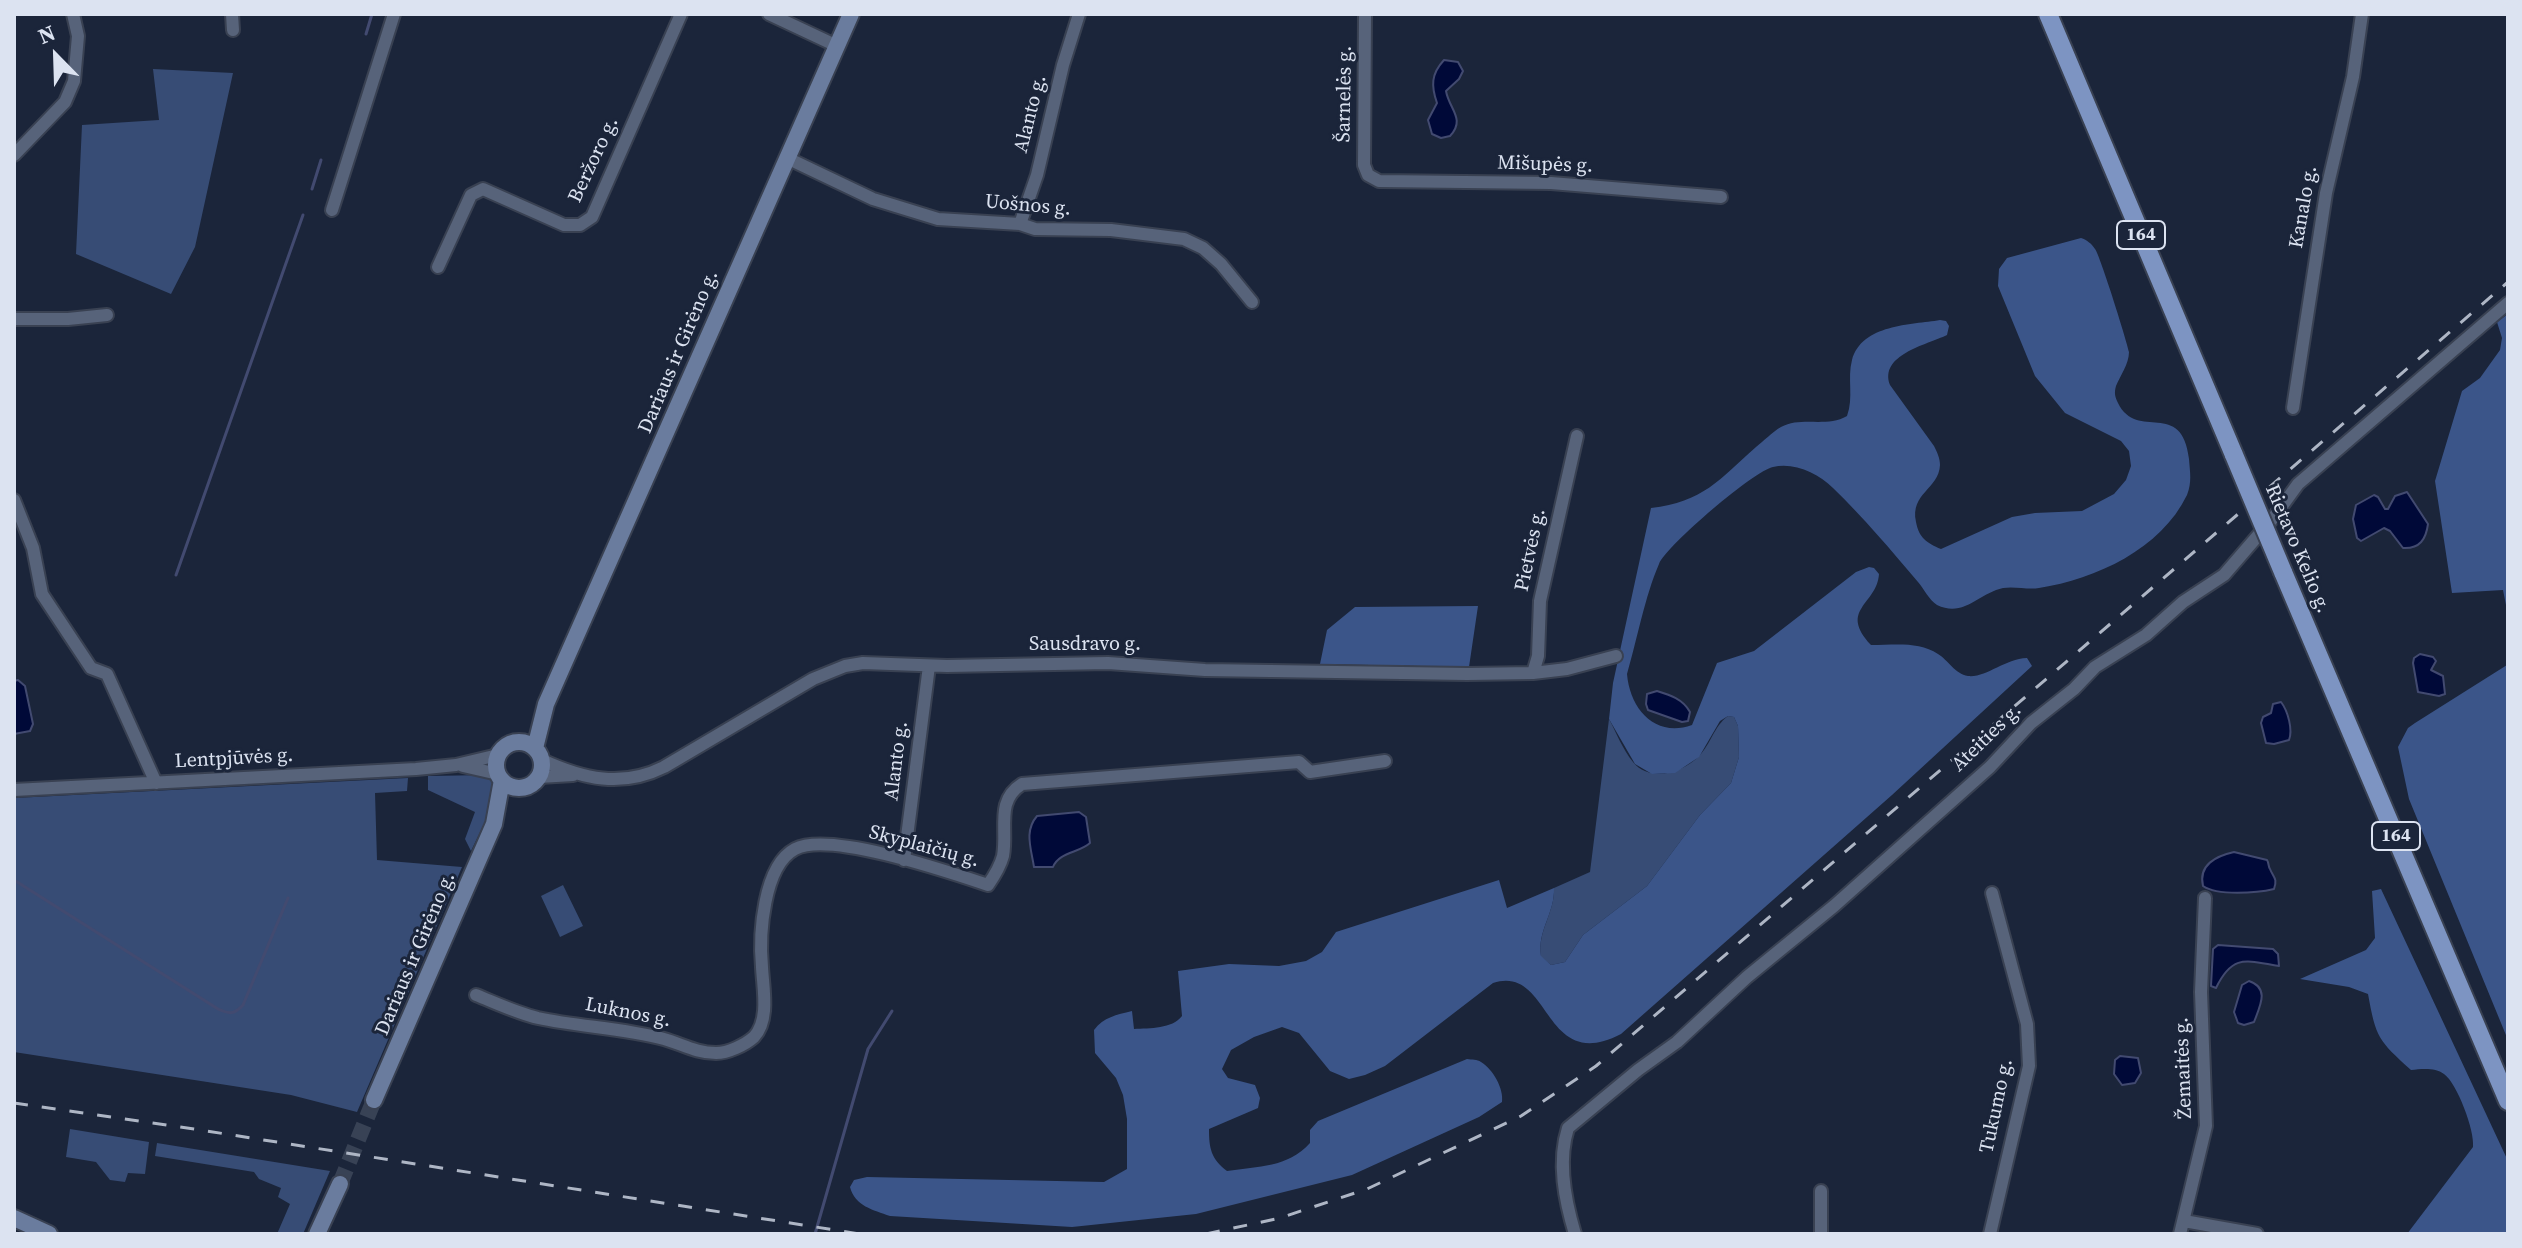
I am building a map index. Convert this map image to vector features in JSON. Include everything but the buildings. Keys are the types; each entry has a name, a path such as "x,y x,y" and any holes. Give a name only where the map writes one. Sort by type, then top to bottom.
{"main road":[{"name":"Dariaus ir Girėno g.","path":"374,1100 494,824 519,788 531,785 545,707 851,14"},
{"name":"Rietavo Kelio g.","path":"2048,14 2508,1101"},
{"name":"Dariaus ir Girėno g.","path":"494,824 500,777 496,765 498,755 507,745 534,757"},
{"path":"500,777 519,788"},
{"path":"317,1234 340,1184"},
{"path":"14,1218 49,1234"}],"street":[{"path":"14,155 65,102 74,81 78,36 73,14"},
{"path":"232,14 233,30"},
{"path":"332,210 394,14"},
{"name":"Beržoro g.","path":"438,267 471,195 483,189 564,225 580,225 592,217 681,14"},
{"path":"769,14 837,46"},
{"name":"Alanto g.","path":"1020,224 1037,175 1063,65 1079,14"},
{"name":"Šarnelės g.","path":"1365,14 1364,157 1368,175"},
{"name":"Kanalo g.","path":"2293,408 2326,193 2353,77 2362,14"},
{"name":"Uošnos g.","path":"787,158 873,199 938,219 1020,224 1035,229 1111,230 1184,239 1203,248 1221,264 1252,302"},
{"name":"Mišupės g.","path":"1368,175 1379,181 1551,183 1721,197"},
{"name":"Ateities g.","path":"1575,1234 1567,1208 1563,1168 1563,1142 1568,1128 1677,1042 1747,977 1834,906 1990,767 2031,723 2074,689 2095,667 2146,635 2183,602 2224,575 2298,484 2508,303"},
{"path":"14,319 107,315"},
{"name":"Pietvės g.","path":"1533,673 1538,656 1540,601 1577,436"},
{"path":"14,500 33,548 42,594 91,668 107,674 156,783"},
{"name":"Sausdravo g.","path":"534,757 581,775 623,780 652,773 813,679 845,666 877,662 929,666 1108,663 1205,670 1533,673 1567,669 1616,656"},
{"name":"Alanto g.","path":"904,860 929,666"},
{"name":"Lentpjūvės g.","path":"14,790 456,765 498,755"},
{"name":"Skyplaičių g.","path":"762,1023 764,996 760,941 770,886 781,863 792,851 808,844 827,843 923,864 988,885 1000,867 1007,798 1014,789 1031,782 1153,776 1299,762 1310,772 1385,761"},
{"name":"Lentpjūvės g.","path":"456,765 500,777"},
{"name":"Tukumo g.","path":"1990,1234 2029,1066 2027,1024 1992,893"},
{"name":"Žemaitės g.","path":"2182,1227 2206,1126 2201,992 2205,898"},
{"name":"Luknos g.","path":"476,995 536,1017 666,1039 694,1051 719,1054 754,1037 762,1023"},
{"path":"1821,1191 1821,1234"},
{"path":"2182,1227 2257,1234"}],"shaded area":[{"path":"1444,60 1458,62 1463,71 1446,91 1457,124 1450,136 1441,138 1432,134 1428,120 1437,103 1434,75"},
{"path":"153,69 233,73 195,247 171,294 76,254 82,125 159,120"},
{"path":"2081,238 2091,244 2098,255 2129,352 2116,386 2117,401 2126,414 2136,420 2168,425 2178,430 2185,441 2189,459 2187,495 2161,531 2144,546 2104,569 2061,584 2039,588 2003,588 1955,609 1934,603 1887,546 1827,483 1813,473 1789,466 1763,471 1731,494 1678,541 1665,554 1654,577 1627,674 1633,699 1647,718 1656,724 1679,728 1692,725 1717,663 1754,651 1856,572 1869,567 1879,574 1858,623 1871,645 1923,647 1968,676 1982,674 2019,659 2027,658 2032,666 1892,795 1621,1034 1595,1043 1576,1041 1561,1031 1527,989 1512,981 1493,983 1385,1066 1349,1079 1330,1071 1299,1033 1282,1027 1254,1037 1231,1050 1222,1069 1228,1078 1255,1085 1260,1098 1258,1108 1209,1129 1212,1153 1227,1171 1282,1162 1310,1143 1310,1130 1318,1121 1467,1059 1479,1061 1490,1069 1499,1085 1502,1102 1479,1117 1352,1175 1196,1214 1072,1227 890,1216 856,1199 850,1187 854,1180 867,1177 1104,1182 1127,1169 1127,1119 1123,1095 1116,1078 1095,1053 1094,1030 1106,1019 1132,1011 1134,1029 1160,1027 1178,1020 1182,1016 1178,971 1229,964 1279,966 1306,961 1322,952 1336,932 1499,880 1507,908 1554,888 1552,906 1541,938 1541,956 1551,965 1565,962 1583,935 1647,886 1700,815 1731,783 1739,757 1738,726 1734,717 1728,716 1720,721 1699,757 1675,773 1652,774 1635,764 1609,719 1613,683 1651,508 1684,501 1709,488 1781,427 1847,416 1852,360 1857,348 1866,339 1889,328 1940,320 1946,321 1949,326 1947,335 1906,352 1891,366 1888,375 1890,385 1934,446 1939,460 1935,480 1917,504 1915,512 1917,528 1924,539 1941,549 2012,517 2082,511 2114,494 2126,480 2131,466 2129,451 2121,441 2065,413 2035,376 1998,286 1999,269 2007,258"},
{"path":"2508,314 2508,615 2503,590 2452,593 2435,481 2462,391 2480,378 2500,350 2502,338 2497,322"},
{"path":"2407,492 2428,524 2421,542 2414,547 2403,548 2384,528 2361,541 2357,538 2353,519 2356,505 2374,495 2388,509 2395,496"},
{"path":"1478,606 1469,667 1320,664 1327,630 1355,607"},
{"path":"2420,654 2433,657 2436,661 2431,670 2443,676 2445,694 2439,696 2418,692 2413,663"},
{"path":"2508,658 2508,1040 2409,799 2398,747 2408,728 2507,665"},
{"path":"18,680 25,686 33,724 30,731 14,734 14,681"},
{"path":"1657,691 1684,704 1690,712 1688,721 1682,722 1648,710 1647,694"},
{"path":"2281,702 2289,721 2289,740 2266,743 2261,723 2263,717 2271,713 2273,704"},
{"path":"1728,716 1734,717 1738,726 1739,757 1731,783 1700,815 1647,886 1583,935 1565,962 1551,965 1541,957 1540,948 1554,888 1590,872 1609,719 1633,762 1657,774 1676,771 1692,762"},
{"path":"487,775 496,786 495,801 471,851 465,839 475,812 428,790 428,776"},
{"path":"408,778 407,791 375,793 377,860 462,867 357,1112 291,1095 14,1052 14,798"},
{"path":"1079,812 1086,817 1090,843 1064,855 1053,867 1034,867 1030,834 1037,816"},
{"path":"2234,852 2267,860 2275,880 2274,889 2227,892 2203,886 2206,867 2221,856"},
{"path":"563,885 583,926 560,937 541,896"},
{"path":"2381,889 2508,1161 2508,1234 2407,1234 2473,1147 2464,1108 2444,1074 2432,1069 2411,1070 2391,1052 2376,1029 2368,994 2349,987 2300,979 2366,950 2375,938 2372,891"},
{"path":"2218,945 2273,949 2278,954 2279,966 2249,962 2235,964 2216,988 2211,986 2213,949"},
{"path":"2249,981 2259,988 2262,998 2254,1022 2244,1025 2238,1023 2234,1012 2242,985"},
{"path":"2120,1056 2138,1058 2141,1073 2135,1083 2122,1085 2114,1074 2115,1060"},
{"path":"70,1129 149,1142 145,1174 128,1173 125,1182 110,1180 96,1162 66,1157"},
{"path":"157,1143 330,1171 303,1234 277,1234 290,1204 278,1197 281,1188 259,1179 254,1172 155,1156"}],"waterway":[{"path":"366,34 372,14"},
{"path":"312,189 321,160"},
{"path":"176,575 303,215"},
{"path":"14,880 228,1013 237,1011 243,1005 288,898"},
{"path":"815,1234 868,1049 892,1011"}],"tunnel":[{"path":"340,1184 374,1100"}],"railway":[{"path":"1206,1234 1280,1218 1367,1189 1521,1116 1596,1066 2508,282"},
{"path":"14,1103 860,1234"}]}
